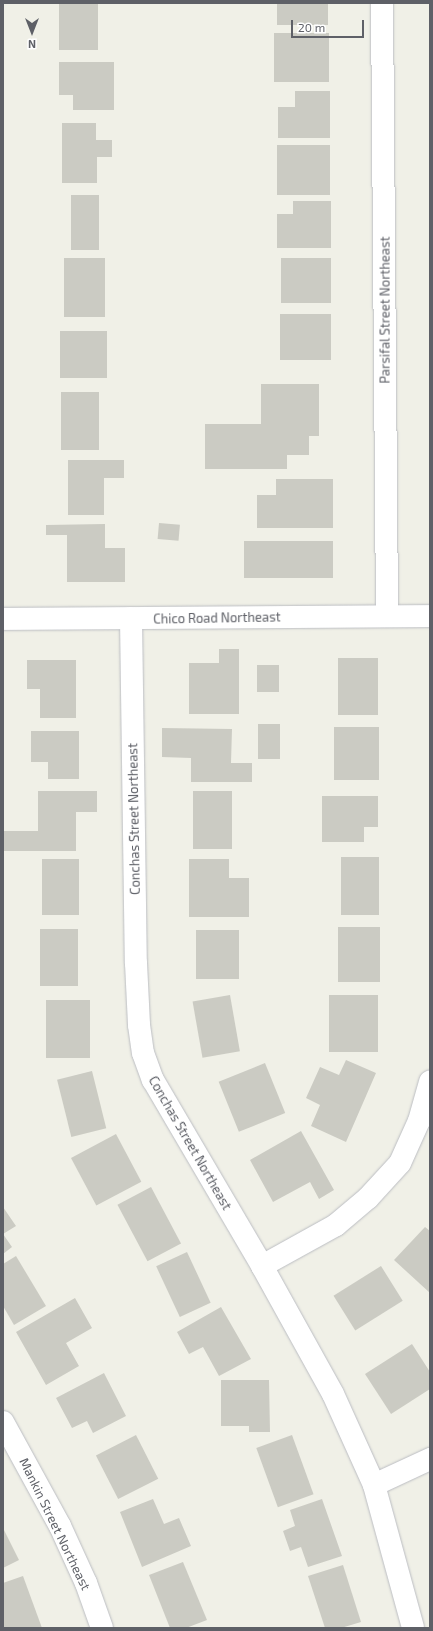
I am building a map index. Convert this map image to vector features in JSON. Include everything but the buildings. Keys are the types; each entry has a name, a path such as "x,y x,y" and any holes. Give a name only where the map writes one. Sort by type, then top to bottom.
{"street":[{"name":"Parsifal Street Northeast","path":"382,3 387,616"},
{"name":"Chico Road Northeast","path":"3,619 430,616"},
{"name":"Conchas Street Northeast","path":"131,618 136,963 139,1026 143,1053 153,1080 262,1266 333,1394 374,1485 413,1628"},
{"path":"262,1266 336,1225 368,1198 400,1163 419,1121 430,1082"},
{"name":"Mankin Street Northeast","path":"3,1422 60,1526 86,1583 102,1628"},
{"path":"374,1485 430,1459"}]}
